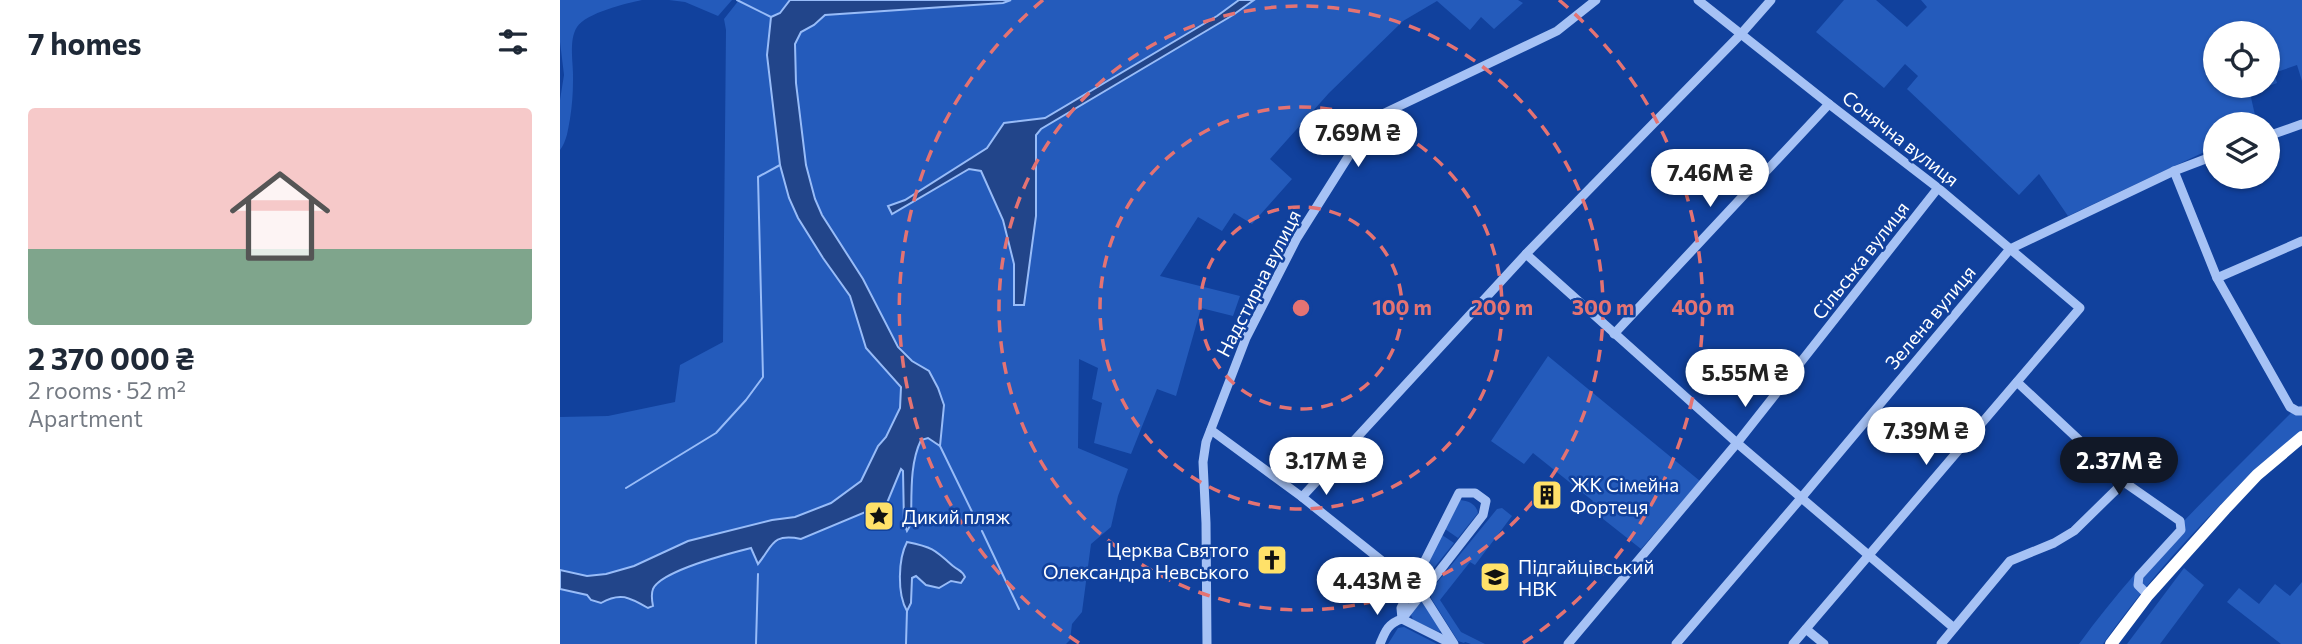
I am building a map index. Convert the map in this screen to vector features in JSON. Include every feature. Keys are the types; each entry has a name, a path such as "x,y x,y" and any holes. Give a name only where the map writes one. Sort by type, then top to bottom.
{"highway":[{"path":"2111,644 2148,595 2257,475 2302,437"}],"street":[{"name":"Надстирна вулиця","path":"1207,644 1203,462 1206,442 1246,338 1297,238 1372,119 1557,31 1596,0"},
{"name":"Сонячна вулиця","path":"1698,0 1938,188 2080,308 2017,382"},
{"path":"1302,497 1526,254 1771,0"},
{"path":"1614,334 1829,104"},
{"path":"2280,132 2302,124"},
{"name":"Зелена вулиця","path":"1676,644 2010,249 2174,171 2203,160"},
{"path":"2174,171 2217,278 2290,407 2302,411"},
{"name":"Сільська вулиця","path":"1568,644 1737,443 1938,188"},
{"path":"2217,278 2302,241"},
{"path":"1526,254 1737,443 1954,628"},
{"path":"1793,644 2017,382 2124,482 2180,521 2181,530 2138,576 2138,585 2148,595"},
{"path":"1211,430 1302,497 1421,592 1453,644"},
{"path":"1941,644 2010,561 2054,543 2074,531 2124,482"},
{"path":"1459,493 1475,493 1486,501 1483,514 1402,619 1401,608 1459,493"},
{"path":"1380,644 1387,628 1394,621 1402,619 1453,644"},
{"path":"1806,629 1824,644"}],"shaded area":[{"path":"560,0 642,0 598,13 577,27 572,46 571,114 566,139 560,150 560,100 564,75 560,42"},
{"path":"669,0 732,0 718,16 685,2"},
{"path":"739,0 790,0 780,13 771,17 770,34 789,198 798,218 850,296 866,348 901,387 900,408 861,481 831,503 795,517 772,520 688,541 634,566 606,574 587,576 560,570 560,417 608,416 675,402 680,365 723,342 724,19"},
{"path":"790,0 1011,0 1003,3 825,15 801,32 795,44 796,83 806,165 815,199 822,215 863,279 898,347 912,361 929,371 944,405 940,446 928,438 921,440 917,450 912,481 911,524 907,531 904,523 901,469 887,503 801,539 778,540 758,564 751,548 682,569 659,582 652,591 653,606 648,608 624,597 601,603 591,600 587,595 560,589 560,570 587,576 606,574 634,566 688,541 772,520 795,517 831,503 861,481 900,408 901,387 866,348 850,296 798,218 780,165 767,55 771,17 780,13"},
{"path":"1011,0 1239,0 1217,16 1045,118 1004,123 987,148 905,200 888,206 892,214 969,169 981,171 1003,220 1014,264 1014,305 1024,305 1036,216 1036,135 1041,129 1254,0 1518,0 1523,3 1494,29 1481,17 1470,30 1437,1 1403,21 1329,93 1270,159 1292,179 1252,224 1234,213 1222,231 1198,217 1160,276 1240,296 1233,316 1201,308 1176,396 1157,389 1131,454 1094,443 1102,403 1092,399 1098,368 1079,359 1078,448 1128,469 1111,527 1091,544 1082,612 1072,624 1070,640 1066,644 560,644 560,589 653,606 653,589 659,582 683,569 751,548 755,560 762,559 778,541 788,538 801,539 887,503 912,361 891,332 816,201 802,140 794,64 795,44 803,31 825,15 1003,3","holes":["902,556 948,560 963,572 956,583 916,576 912,578 902,603"]},
{"path":"1239,0 1254,0 1041,129 1036,135 1036,216 1024,305 1014,305 1014,264 1003,220 981,171 969,169 892,214 888,206 905,200 987,148 1004,123 1045,118 1217,16"},
{"path":"1844,0 1876,0 1907,27 1927,7 1921,0 2302,0 2302,81 2297,65 2280,71 2280,21 2203,21 2203,98 2251,98 2254,112 2203,112 2203,153 2068,216 2039,174 2019,195 1907,89 1918,76 1905,64 1884,88 1816,32"},
{"path":"1548,356 1700,481 1641,549 1588,507 1593,501 1533,453 1524,464 1491,441"},
{"path":"2302,405 2302,431 2274,454 2196,530 2147,586 2103,644 2079,644 2155,552 2295,409"},
{"path":"1460,500 1472,504 1478,513 1458,538 1445,529"},
{"path":"1502,508 1512,516 1475,565 1470,562 1440,600 1461,632 1485,644 1464,643 1458,641 1431,598 1431,590 1497,509"},
{"path":"1442,535 1454,543 1421,584 1417,581"},
{"path":"907,542 932,550 965,577 961,583 951,581 939,588 926,585 916,576 912,578 911,603 907,611 900,576"},
{"path":"2184,568 2204,585 2160,644 2127,644"},
{"path":"2302,582 2302,644 2281,644 2227,602 2239,588 2259,604 2275,584 2290,596"},
{"path":"1418,601 1423,601 1441,630 1439,632 1413,620 1410,612"},
{"path":"1404,627 1437,644 1388,644 1398,628"}],"waterway":[{"path":"737,0 771,17"},
{"path":"626,488 716,433 763,377 758,177 780,165"},
{"path":"940,446 976,520"},
{"path":"982,531 1019,609"},
{"path":"756,644 758,574"},
{"path":"906,644 907,610"}],"place":[{"name":"ЖК Сімейна Фортеця","path":"1547,495"},
{"name":"Дикий пляж","path":"879,516"},
{"name":"Церква Святого Олександра Невського","path":"1272,560"},
{"name":"Підгайцівський НВК","path":"1495,577"}]}
